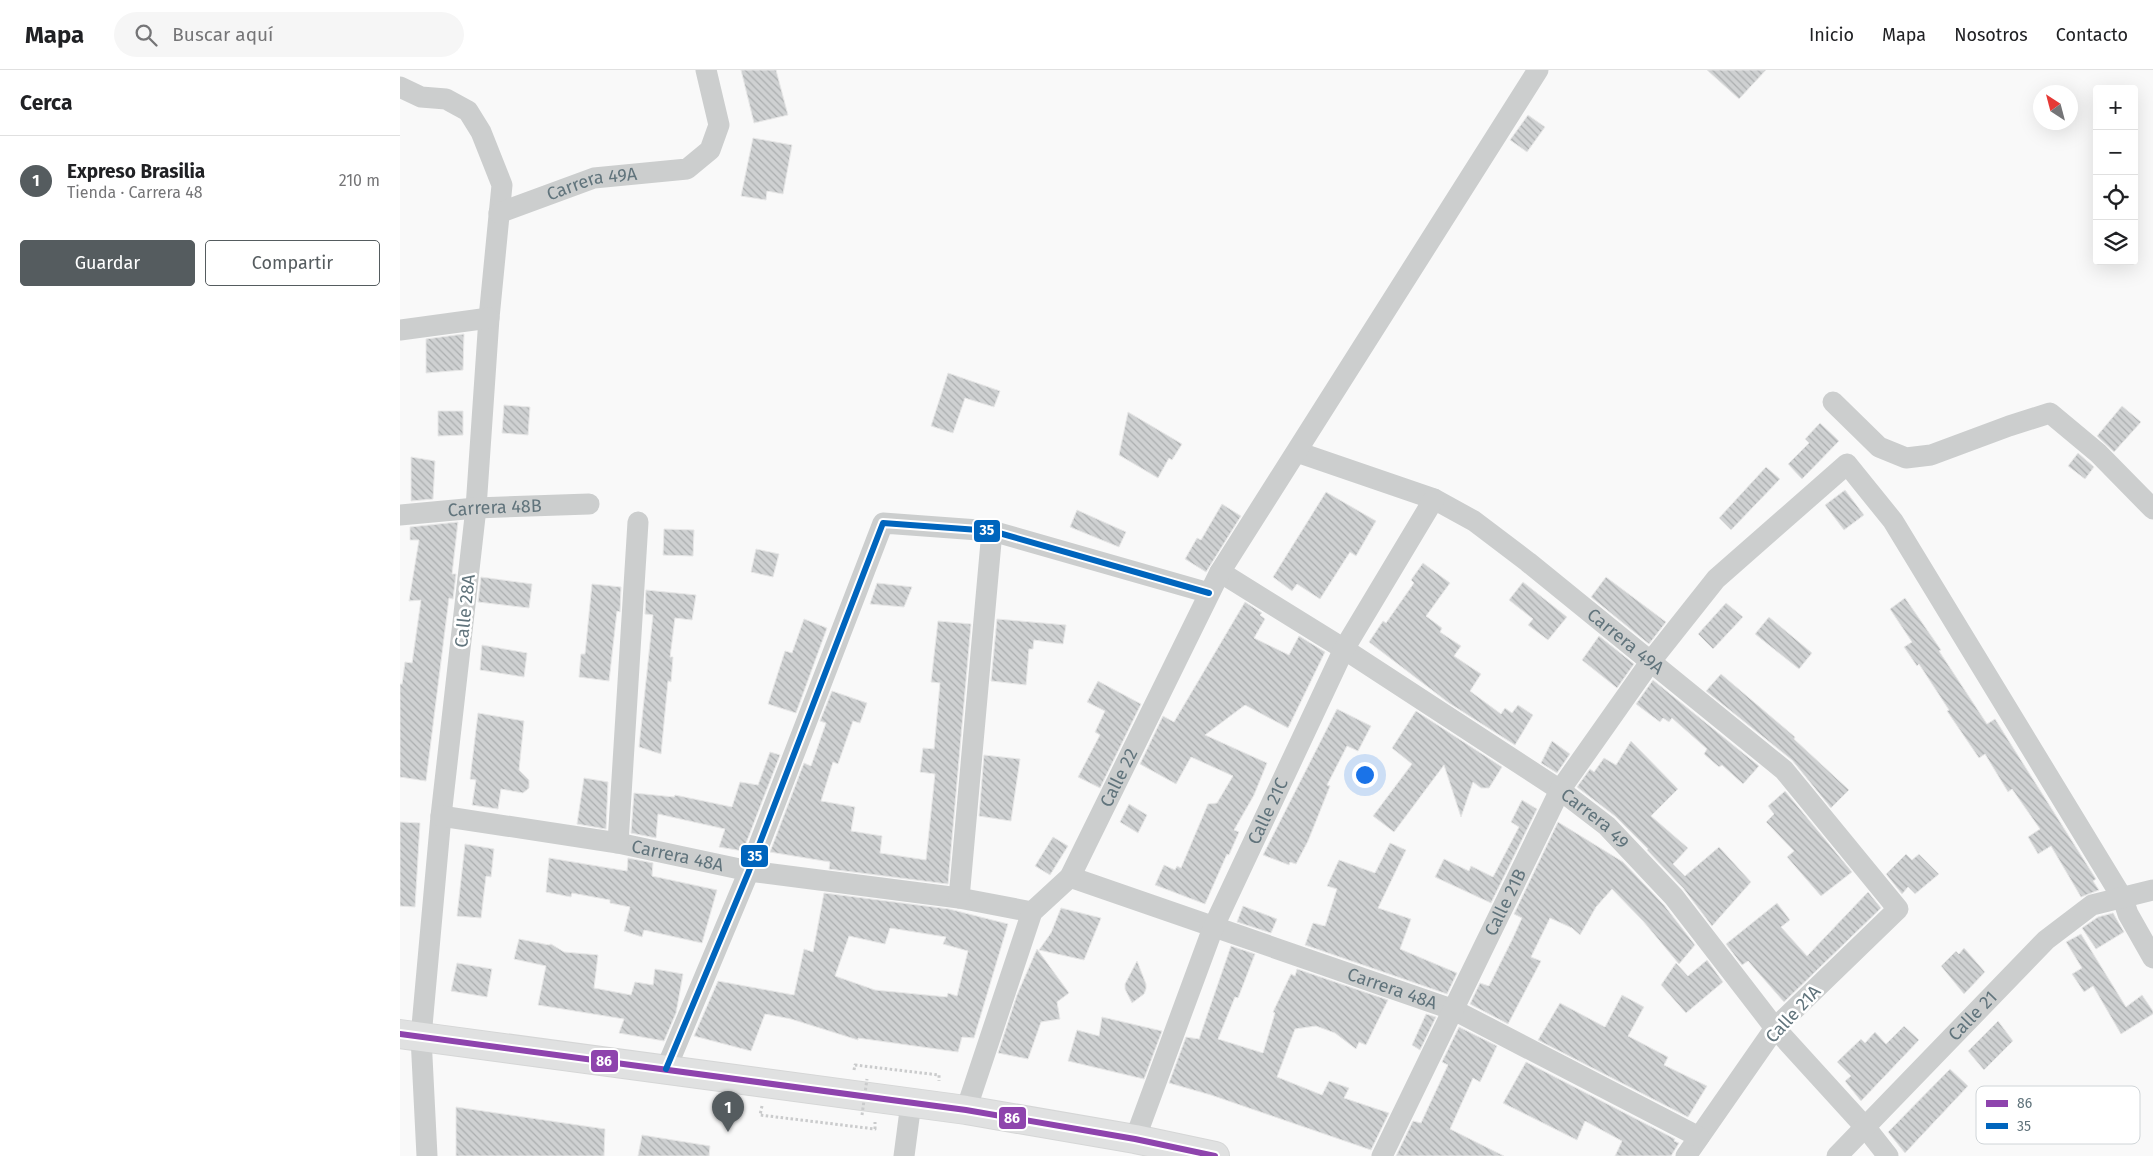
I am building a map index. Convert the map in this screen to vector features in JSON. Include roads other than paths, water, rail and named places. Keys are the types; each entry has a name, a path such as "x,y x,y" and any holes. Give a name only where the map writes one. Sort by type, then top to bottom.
{"highway":[{"path":"410,1035 966,1110 1134,1139 1215,1156"}],"street":[{"name":"Carrera 49A","path":"499,213 594,178 687,168 710,150 719,125 706,70"},
{"name":"Calle 22","path":"966,1110 1032,912 1070,877 1220,572 1538,70"},
{"name":"Calle 28A","path":"400,87 421,97 446,99 468,111 481,132 502,184 489,318 476,508 441,816 410,1035 427,1156"},
{"path":"400,330 489,318"},
{"path":"1833,402 1879,447 1906,458 1931,456 2009,426 2050,413 2098,453 2153,509"},
{"name":"Carrera 49A","path":"1297,452 1434,499 1482,526 1652,661 1784,770 1898,909"},
{"name":"Calle 21B","path":"1382,1156 1560,790 1652,661 1716,578 1847,464 1893,521 2123,899"},
{"name":"Calle 21C","path":"1134,1139 1213,928 1344,649 1434,499"},
{"name":"Carrera 48B","path":"400,515 476,508 590,504"},
{"path":"618,843 638,522"},
{"path":"666,1069 749,871 882,524 992,531 1209,593"},
{"path":"959,898 992,531"},
{"name":"Carrera 49","path":"1220,572 1344,649 1560,790 1607,826 1674,898 1775,1028 1866,1128 1888,1156"},
{"name":"Carrera 48A","path":"441,816 618,843 749,871 959,898 1032,912"},
{"name":"Carrera 48A","path":"1070,877 1454,1010 1699,1137"},
{"name":"Calle 21","path":"1837,1156 2046,940 2092,905 2123,899 2153,890"},
{"path":"2123,899 2128,914 2153,958"},
{"name":"Calle 21A","path":"1686,1156 1775,1028 1898,909"},
{"path":"904,1156 911,1103"}],"place":[{"name":"Expreso Brasilia","path":"728,1132"}]}
